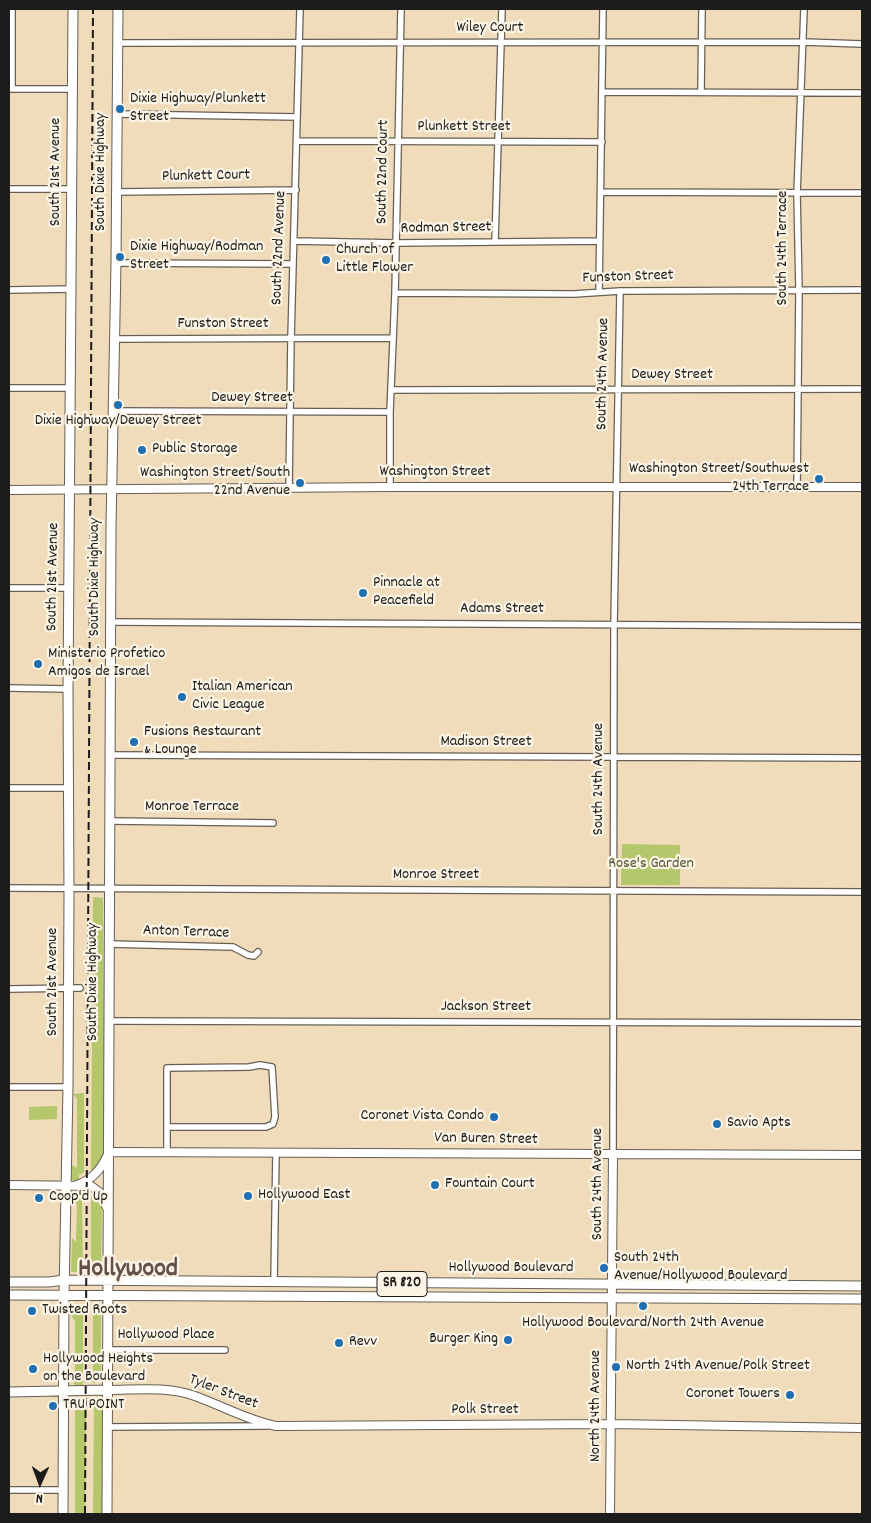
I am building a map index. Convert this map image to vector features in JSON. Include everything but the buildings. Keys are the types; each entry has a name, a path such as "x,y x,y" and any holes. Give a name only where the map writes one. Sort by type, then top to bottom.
{"main road":[{"name":"South 21st Avenue","path":"63,1514 64,1280 69,988 68,689 73,9"},
{"name":"South Dixie Highway","path":"107,1514 110,755 118,9"},
{"name":"Washington Street","path":"9,490 616,486 862,487"},
{"name":"Van Buren Street","path":"109,1152 862,1156"},
{"path":"77,1185 87,1181 98,1172 109,1152"},
{"name":"South 24th Avenue","path":"612,1298 613,1155"},
{"path":"9,1185 91,1186 103,1195 108,1213"},
{"name":"Hollywood Boulevard","path":"9,1282 64,1280 108,1284 274,1282 862,1286"},
{"path":"177,1282 180,1295"},
{"path":"64,1295 74,1286 108,1284"},
{"path":"496,1297 500,1290 521,1289 527,1284"},
{"name":"Hollywood Boulevard","path":"9,1295 862,1299"},
{"name":"North 24th Avenue","path":"610,1514 612,1298"},
{"name":"Tyler Street","path":"9,1392 168,1390 192,1395 256,1422 276,1426"},
{"name":"Polk Street","path":"276,1426 611,1424 862,1428"}],"street":[{"path":"12,9 10,89 73,89"},
{"name":"South 22nd Avenue","path":"289,488 300,9"},
{"name":"South 22nd Court","path":"390,487 390,412 395,293 401,9"},
{"path":"495,242 502,9"},
{"path":"599,292 603,9"},
{"path":"701,92 702,9"},
{"name":"South 24th Terrace","path":"797,486 799,290 797,194 804,9"},
{"name":"Wiley Court","path":"118,43 804,42 862,44"},
{"path":"602,92 862,93"},
{"path":"117,114 297,117"},
{"name":"Plunkett Street","path":"297,141 602,142"},
{"path":"9,190 72,189"},
{"name":"Plunkett Court","path":"117,192 296,190"},
{"path":"601,192 862,194"},
{"name":"Rodman Street","path":"294,241 396,243 599,241"},
{"path":"116,263 293,264"},
{"path":"9,290 71,289"},
{"name":"Funston Street","path":"395,293 574,294 620,291 862,290"},
{"name":"South 24th Avenue","path":"613,1155 614,624 620,291"},
{"name":"Funston Street","path":"115,339 392,338"},
{"path":"9,388 71,388"},
{"name":"Dewey Street","path":"391,390 862,389"},
{"name":"Dewey Street","path":"114,412 390,412"},
{"path":"9,588 69,588"},
{"name":"Adams Street","path":"111,622 862,626"},
{"path":"9,688 68,689"},
{"name":"Madison Street","path":"110,755 862,758"},
{"path":"9,788 68,788"},
{"name":"Monroe Terrace","path":"110,822 273,823"},
{"name":"Monroe Street","path":"9,888 862,892"},
{"name":"Anton Terrace","path":"110,944 232,947 254,956 258,952"},
{"path":"9,989 80,988"},
{"name":"Jackson Street","path":"109,1020 862,1023"},
{"path":"167,1127 266,1127 273,1124 275,1118 272,1067 260,1065 250,1067 167,1068 167,1127 167,1152"},
{"path":"9,1087 68,1088"},
{"path":"274,1282 276,1152"},
{"name":"Hollywood Place","path":"108,1350 225,1350"},
{"name":"Polk Street","path":"107,1428 276,1426"},
{"path":"9,1490 63,1490"}],"green space":[{"name":"Rose's Garden","path":"622,844 680,845 680,885 621,885"},
{"path":"93,897 103,898 105,1157 98,1169 91,1173"},
{"path":"84,1093 84,1172 79,1175 79,1181 72,1180 72,1165 77,1168 77,1099 73,1094"},
{"path":"57,1106 57,1119 29,1120 29,1107"},
{"path":"73,1196 82,1196 83,1272 71,1272 72,1238 76,1242 77,1204 73,1201"},
{"path":"91,1196 102,1200 101,1271 91,1272"},
{"path":"72,1307 83,1307 83,1385 75,1385 71,1380 71,1371 75,1375 75,1321 71,1315"},
{"path":"101,1307 101,1372 99,1380 93,1384 93,1308"},
{"path":"94,1402 102,1402 102,1514 93,1514"},
{"path":"75,1406 86,1406 85,1514 75,1514"}],"railway":[{"path":"85,1514 93,9"}],"place":[{"name":"Dixie Highway/Plunkett Street","path":"120,109"},
{"name":"Dixie Highway/Rodman Street","path":"120,257"},
{"name":"Church of Little Flower","path":"326,260"},
{"name":"Dixie Highway/Dewey Street","path":"118,405"},
{"name":"Public Storage","path":"142,450"},
{"name":"Washington Street/Southwest 24th Terrace","path":"819,479"},
{"name":"Washington Street/South 22nd Avenue","path":"300,483"},
{"name":"Pinnacle at Peacefield","path":"363,593"},
{"name":"Ministerio Profetico Amigos de Israel","path":"38,664"},
{"name":"Italian American Civic League","path":"182,697"},
{"name":"Fusions Restaurant & Lounge","path":"134,742"},
{"name":"Coronet Vista Condo","path":"494,1117"},
{"name":"Savio Apts","path":"717,1124"},
{"name":"Fountain Court","path":"435,1185"},
{"name":"Hollywood East","path":"248,1196"},
{"name":"Coop'd Up","path":"39,1198"},
{"name":"South 24th Avenue/Hollywood Boulevard","path":"604,1268"},
{"name":"Hollywood Boulevard/North 24th Avenue","path":"643,1306"},
{"name":"Twisted Roots","path":"32,1311"},
{"name":"Burger King","path":"508,1340"},
{"name":"Revv","path":"339,1343"},
{"name":"North 24th Avenue/Polk Street","path":"616,1367"},
{"name":"Hollywood Heights on the Boulevard","path":"33,1369"},
{"name":"Coronet Towers","path":"790,1395"},
{"name":"TRU POINT","path":"53,1406"}],"district":[{"name":"Hollywood","path":"128,1271"}]}
